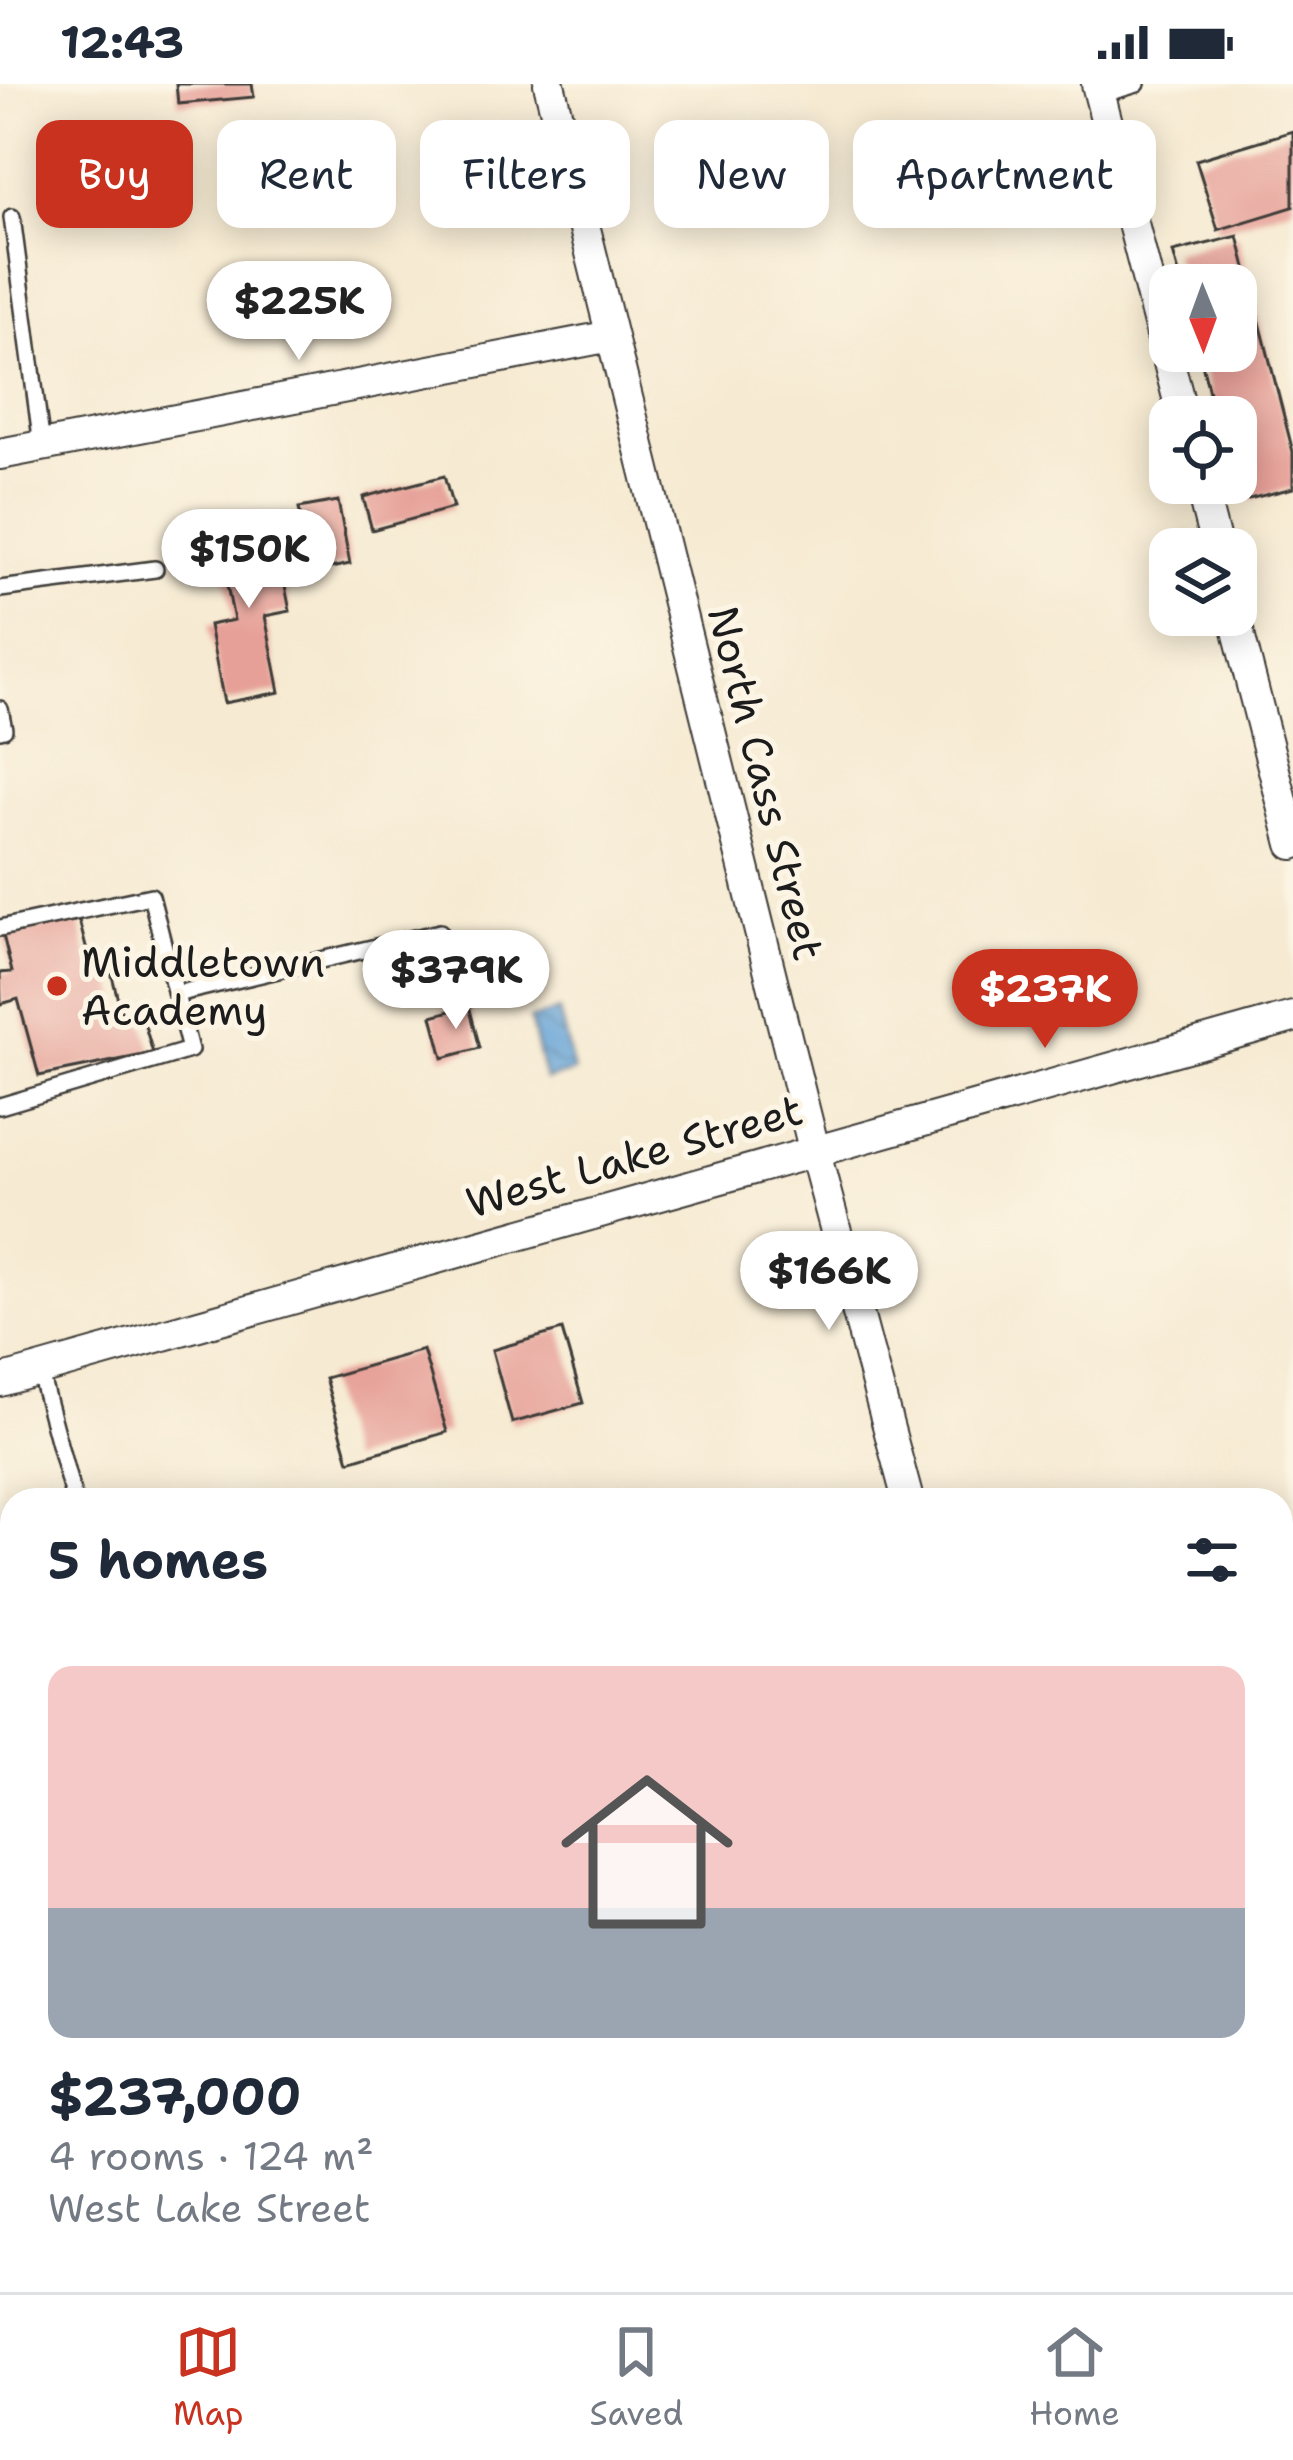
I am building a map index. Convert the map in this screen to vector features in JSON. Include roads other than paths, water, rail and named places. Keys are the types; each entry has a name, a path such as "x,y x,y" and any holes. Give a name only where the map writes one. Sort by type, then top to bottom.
{"street":[{"name":"North Cass Street","path":"549,84 814,1149 905,1488"},
{"path":"1098,89 1178,396"},
{"path":"0,454 611,336"},
{"path":"1239,636 1293,844"},
{"name":"West Lake Street","path":"0,1381 1293,1018"}],"lane":[{"path":"1098,89 1137,84"},
{"path":"12,217 42,446"},
{"path":"0,589 155,569"},
{"path":"0,709 0,730"},
{"path":"0,928 151,896 190,1050 0,1106"},
{"path":"176,994 440,932"},
{"path":"39,1370 71,1488"}],"water":[{"path":"559,1011 574,1072 545,1080 530,1019"}],"place":[{"name":"Middletown Academy","path":"57,986"}]}
